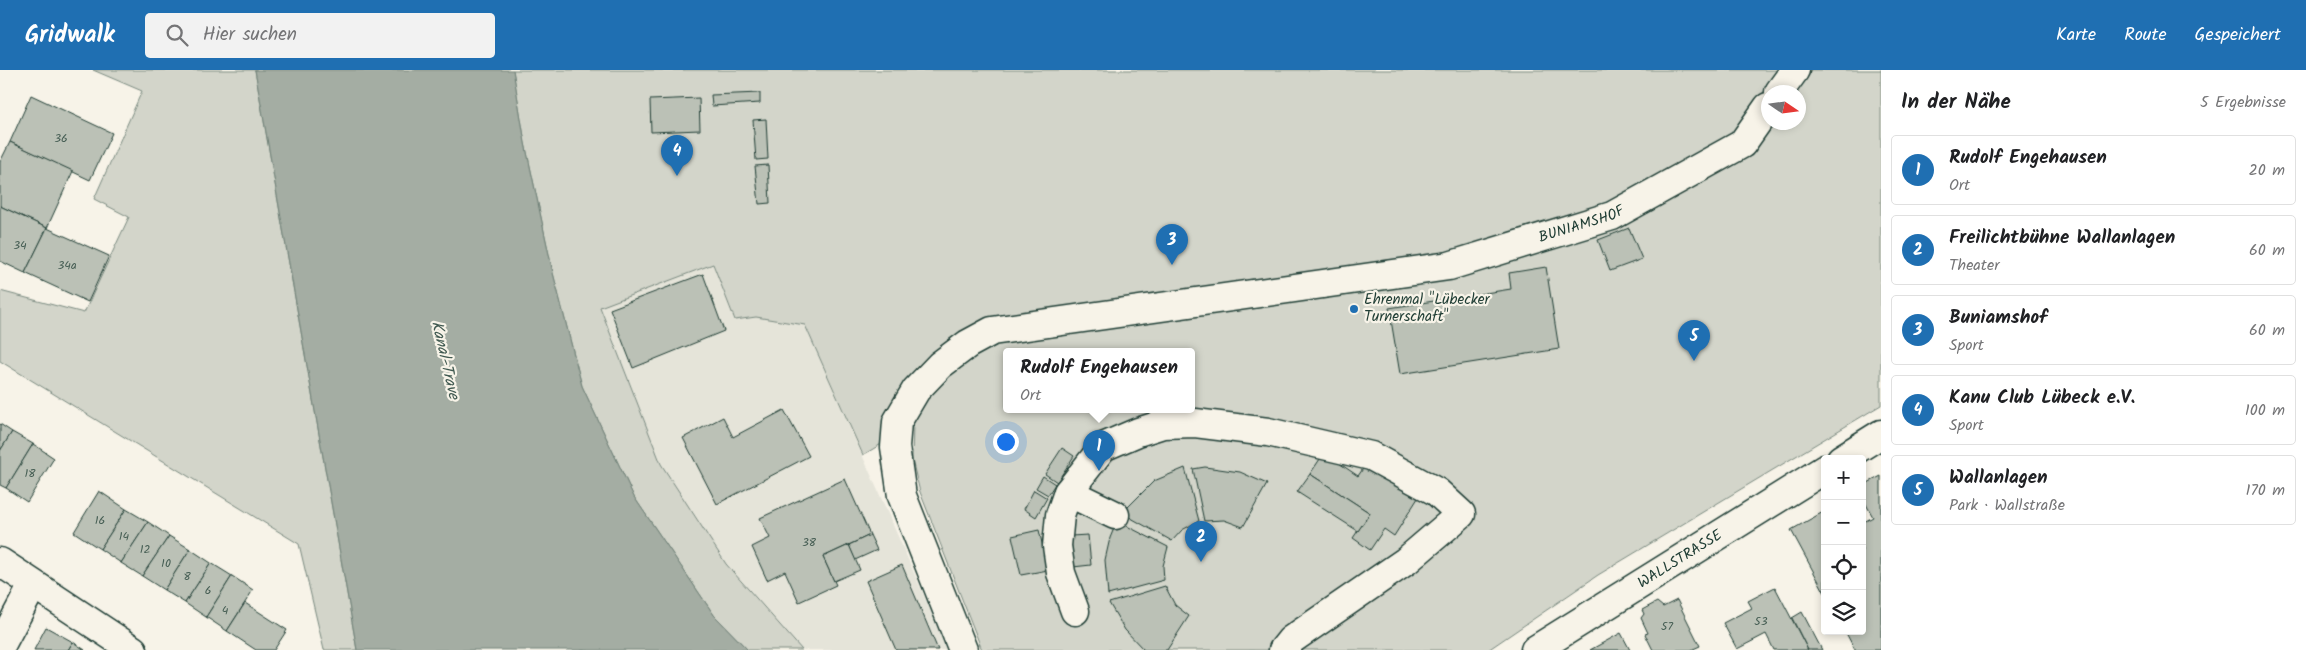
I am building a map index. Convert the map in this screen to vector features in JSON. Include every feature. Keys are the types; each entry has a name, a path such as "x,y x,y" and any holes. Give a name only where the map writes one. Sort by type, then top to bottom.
{"main road":[{"path":"1784,85 1795,70"},
{"name":"BUNIAMSHOF","path":"963,650 902,496 895,447 897,422 916,390 940,365 968,344 992,331 1449,266 1520,246 1612,216 1683,178 1742,144 1761,117"},
{"path":"1075,611 1061,572 1057,546 1060,515 1068,492 1103,447 1163,424 1195,423 1268,432 1371,456 1437,492 1461,514 1406,561 1291,640 1283,650"},
{"path":"1847,455 1881,434"},
{"name":"WALLSTRASSE","path":"1535,650 1821,471"},
{"path":"1068,492 1115,515"},
{"path":"0,562 134,650"},
{"path":"0,647 33,585"}],"shaded area":[{"path":"93,70 255,70 357,650 324,650 299,544 0,361 0,291 84,313 129,217 94,199 142,91"},
{"path":"513,70 1881,70 1881,405 1598,575 1488,650 982,650 920,492 912,460 913,425 863,455 805,325 756,317 735,320 713,264 600,307 661,464 726,564 802,650 748,650 714,615 634,497 582,386 553,273 525,143"},
{"path":"713,264 735,320 756,317 805,325 948,650 802,650 726,564 661,464 600,306"}],"water":[{"name":"Kanal-Trave","path":"255,70 513,70 525,143 553,273 582,386 634,497 714,615 748,650 357,650"}],"building":[{"path":"760,93 760,103 712,106 711,95"},
{"path":"31,95 112,133 90,180 10,142"},
{"path":"699,98 700,130 651,132 650,100"},
{"path":"766,119 768,159 756,160 753,120"},
{"path":"10,142 73,171 47,228 0,206 0,162"},
{"path":"768,165 770,203 759,204 755,166"},
{"path":"0,206 47,228 25,273 0,261"},
{"path":"47,228 109,256 88,302 25,273"},
{"path":"1629,228 1642,259 1610,271 1598,240"},
{"path":"1546,267 1559,349 1400,374 1389,308 1511,289 1509,273"},
{"path":"703,274 724,331 633,368 610,309"},
{"path":"784,410 809,456 717,504 683,438 723,417 733,437"},
{"path":"0,424 12,432 0,451"},
{"path":"12,432 33,444 6,488 0,485 0,451"},
{"path":"33,444 54,458 27,502 6,488"},
{"path":"1062,448 1074,456 1057,482 1045,474"},
{"path":"1324,453 1358,476 1367,463 1418,498 1394,536 1384,529 1370,550 1353,538 1370,513 1310,474"},
{"path":"1205,467 1240,472 1267,484 1243,527 1224,520 1204,521 1193,469"},
{"path":"1185,468 1199,521 1182,530 1172,541 1122,513 1154,481"},
{"path":"1310,474 1370,513 1358,531 1297,492"},
{"path":"1043,476 1055,484 1048,495 1036,488"},
{"path":"1881,476 1881,650 1855,650 1847,635 1866,635 1866,521 1873,517 1866,504 1866,484"},
{"path":"845,479 870,535 823,557 836,585 799,602 785,571 767,580 752,547 770,538 760,518"},
{"path":"1034,490 1047,498 1036,517 1024,509"},
{"path":"99,491 126,509 100,549 74,532"},
{"path":"126,509 148,522 121,563 100,549"},
{"path":"1821,513 1821,586 1791,530"},
{"path":"1117,521 1168,547 1163,566 1164,580 1108,595 1105,560 1110,538"},
{"path":"148,522 169,536 142,576 121,563"},
{"path":"1039,530 1048,570 1021,575 1012,536"},
{"path":"870,535 877,550 855,560 849,545"},
{"path":"1088,535 1091,565 1073,567 1071,536"},
{"path":"169,536 190,549 164,590 142,576"},
{"path":"849,545 860,570 834,581 823,557"},
{"path":"190,549 211,563 185,603 164,590"},
{"path":"211,563 232,576 206,617 185,603"},
{"path":"902,565 938,650 896,650 866,581"},
{"path":"232,576 253,590 227,631 206,617"},
{"path":"1165,586 1175,605 1189,616 1167,650 1144,650 1125,630 1109,603"},
{"path":"1775,587 1808,650 1774,650 1766,634 1737,649 1723,623 1752,608 1748,601"},
{"path":"1677,600 1700,646 1691,650 1653,650 1645,634 1648,633 1641,618 1644,614 1642,610 1657,602 1663,607"},
{"path":"245,603 287,630 274,650 256,650 227,631"},
{"path":"1802,612 1822,650 1808,650 1792,618"},
{"path":"46,627 73,642 68,650 34,650"},
{"path":"1621,633 1630,650 1590,650"},
{"path":"73,642 85,650 68,650"}],"place":[{"name":"Kanu Club Lübeck e.V.","path":"677,176"},
{"name":"Buniamshof","path":"1172,265"},
{"name":"Ehrenmal \"Lübecker Turnerschaft\"","path":"1354,309"},
{"name":"Wallanlagen","path":"1694,361"},
{"name":"Rudolf Engehausen","path":"1099,471"},
{"name":"Freilichtbühne Wallanlagen","path":"1201,562"}]}
